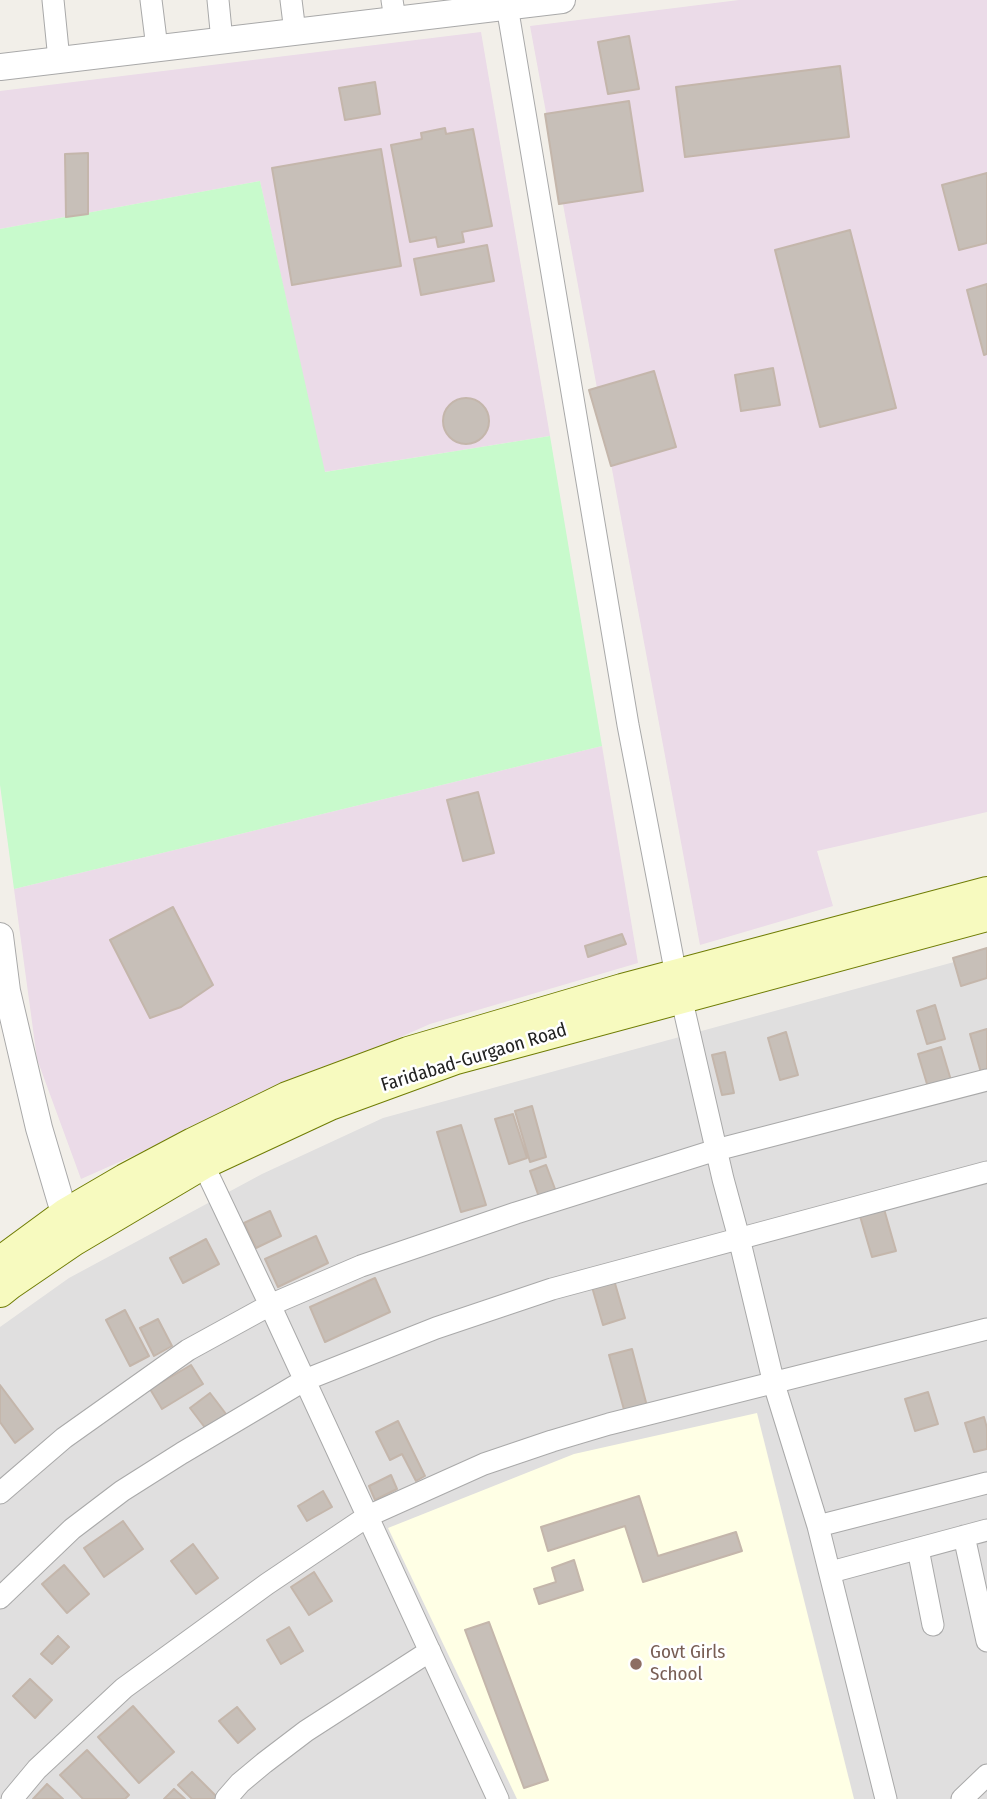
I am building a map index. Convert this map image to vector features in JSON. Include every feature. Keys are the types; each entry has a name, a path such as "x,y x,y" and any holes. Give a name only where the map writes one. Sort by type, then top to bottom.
{"main road":[{"name":"Faridabad-Gurgaon Road","path":"0,1262 330,1105 456,1059 679,986 987,892"},
{"name":"Faridabad-Gurgaon Road","path":"0,1292 125,1179 287,1097 408,1052 611,992 679,986 987,916"}],"street":[{"path":"52,0 59,60"},
{"path":"151,0 157,48"},
{"path":"218,0 222,41"},
{"path":"291,0 295,32"},
{"path":"0,66 295,32 393,9 562,0"},
{"path":"506,3 628,725 679,986 774,1384 831,1573 887,1799"},
{"path":"0,936 7,991 18,1041 39,1128 69,1227"},
{"path":"0,1493 64,1438 188,1350 271,1305 361,1266 716,1150 987,1080"},
{"path":"203,1164 271,1305 498,1799"},
{"path":"0,1598 72,1529 122,1491 305,1380 436,1328 552,1289 987,1172"},
{"path":"12,1799 37,1769 124,1688 267,1584 368,1516 484,1464 552,1441 609,1424 987,1329"},
{"path":"818,1526 987,1483"},
{"path":"831,1573 987,1530"},
{"path":"964,1536 987,1641"},
{"path":"918,1549 933,1625"},
{"path":"226,1799 240,1783 306,1731 430,1651"},
{"path":"962,1799 987,1775"}],"shaded area":[{"path":"739,0 987,0 987,812 817,851 833,906 700,945 530,26"},
{"path":"481,32 550,436 324,472 260,181 0,229 0,91"},
{"path":"602,746 638,963 430,1024 81,1179 37,1059 14,889"},
{"path":"987,953 987,1799 0,1799 0,1327 69,1278 262,1174 383,1118"},
{"name":"Govt Girls School","path":"757,1413 854,1799 517,1799 388,1528 574,1454"}],"green space":[{"path":"260,181 325,472 550,436 602,746 14,889 0,785 0,229"}],"building":[{"path":"629,36 639,89 608,94 598,42"},
{"path":"840,66 849,137 685,157 676,87"},
{"path":"375,82 380,114 345,120 339,88"},
{"path":"629,101 643,191 559,204 545,114"},
{"path":"445,128 446,134 473,129 492,226 462,232 464,242 438,247 436,237 410,242 391,145 422,139 421,133"},
{"path":"381,149 401,266 292,285 272,168"},
{"path":"88,153 88,214 66,217 65,154"},
{"path":"987,173 987,243 959,250 942,185"},
{"path":"850,230 896,408 820,427 775,250"},
{"path":"487,245 494,281 421,295 414,259"},
{"path":"987,284 987,354 984,355 967,290"},
{"path":"773,368 780,405 741,411 735,375"},
{"path":"654,371 676,447 611,466 589,390"},
{"path":"466,398 475,399 482,405 488,412 488,430 482,437 475,443 466,444 457,443 450,437 444,430 443,421 444,412 450,405 457,399"},
{"path":"478,792 494,853 463,861 447,800"},
{"path":"173,907 213,985 181,1007 150,1018 110,940"},
{"path":"622,934 626,944 588,957 585,946"},
{"path":"987,948 987,978 961,986 953,958"},
{"path":"935,1005 945,1039 927,1044 917,1011"},
{"path":"987,1029 987,1075 982,1076 970,1034"},
{"path":"786,1032 798,1075 780,1080 768,1038"},
{"path":"941,1047 953,1087 930,1094 918,1054"},
{"path":"725,1052 734,1093 722,1095 712,1055"},
{"path":"532,1106 546,1157 530,1162 515,1111"},
{"path":"513,1114 527,1158 509,1164 495,1119"},
{"path":"461,1125 486,1205 461,1212 437,1132"},
{"path":"546,1165 558,1197 541,1203 530,1171"},
{"path":"884,1209 896,1251 872,1257 860,1216"},
{"path":"270,1211 281,1236 256,1248 244,1223"},
{"path":"316,1236 328,1263 278,1287 265,1259"},
{"path":"206,1239 219,1264 183,1283 170,1258"},
{"path":"375,1278 390,1312 325,1342 310,1307"},
{"path":"614,1280 625,1318 603,1325 592,1287"},
{"path":"125,1310 149,1356 130,1366 106,1320"},
{"path":"158,1319 172,1346 154,1356 140,1328"},
{"path":"632,1349 648,1410 626,1417 609,1355"},
{"path":"191,1365 203,1384 162,1409 150,1389"},
{"path":"0,1385 33,1429 15,1443 0,1422"},
{"path":"928,1392 938,1424 915,1431 905,1399"},
{"path":"210,1393 226,1414 206,1429 190,1408"},
{"path":"984,1417 987,1449 974,1452 965,1423"},
{"path":"398,1421 425,1476 416,1481 402,1454 390,1460 376,1432"},
{"path":"391,1475 397,1489 375,1500 369,1486"},
{"path":"323,1491 332,1507 307,1521 298,1506"},
{"path":"639,1496 658,1556 736,1532 742,1551 643,1582 625,1526 548,1551 541,1527"},
{"path":"123,1521 143,1549 104,1577 84,1548"},
{"path":"193,1544 218,1578 196,1594 171,1561"},
{"path":"574,1560 583,1590 539,1604 534,1589 556,1582 552,1568"},
{"path":"64,1565 89,1594 67,1613 42,1584"},
{"path":"314,1572 332,1601 309,1615 291,1587"},
{"path":"489,1622 548,1780 524,1788 465,1630"},
{"path":"289,1627 303,1651 281,1664 267,1640"},
{"path":"58,1636 69,1647 52,1664 41,1654"},
{"path":"30,1679 52,1700 35,1718 13,1696"},
{"path":"133,1706 174,1752 139,1783 98,1737"},
{"path":"237,1707 255,1729 238,1743 219,1721"},
{"path":"87,1750 129,1795 125,1799 83,1799 60,1775"},
{"path":"192,1772 219,1799 192,1799 178,1785"},
{"path":"47,1784 63,1799 33,1799"},
{"path":"174,1789 185,1799 164,1799"}],"place":[{"name":"Govt Girls School","path":"636,1664"}]}
